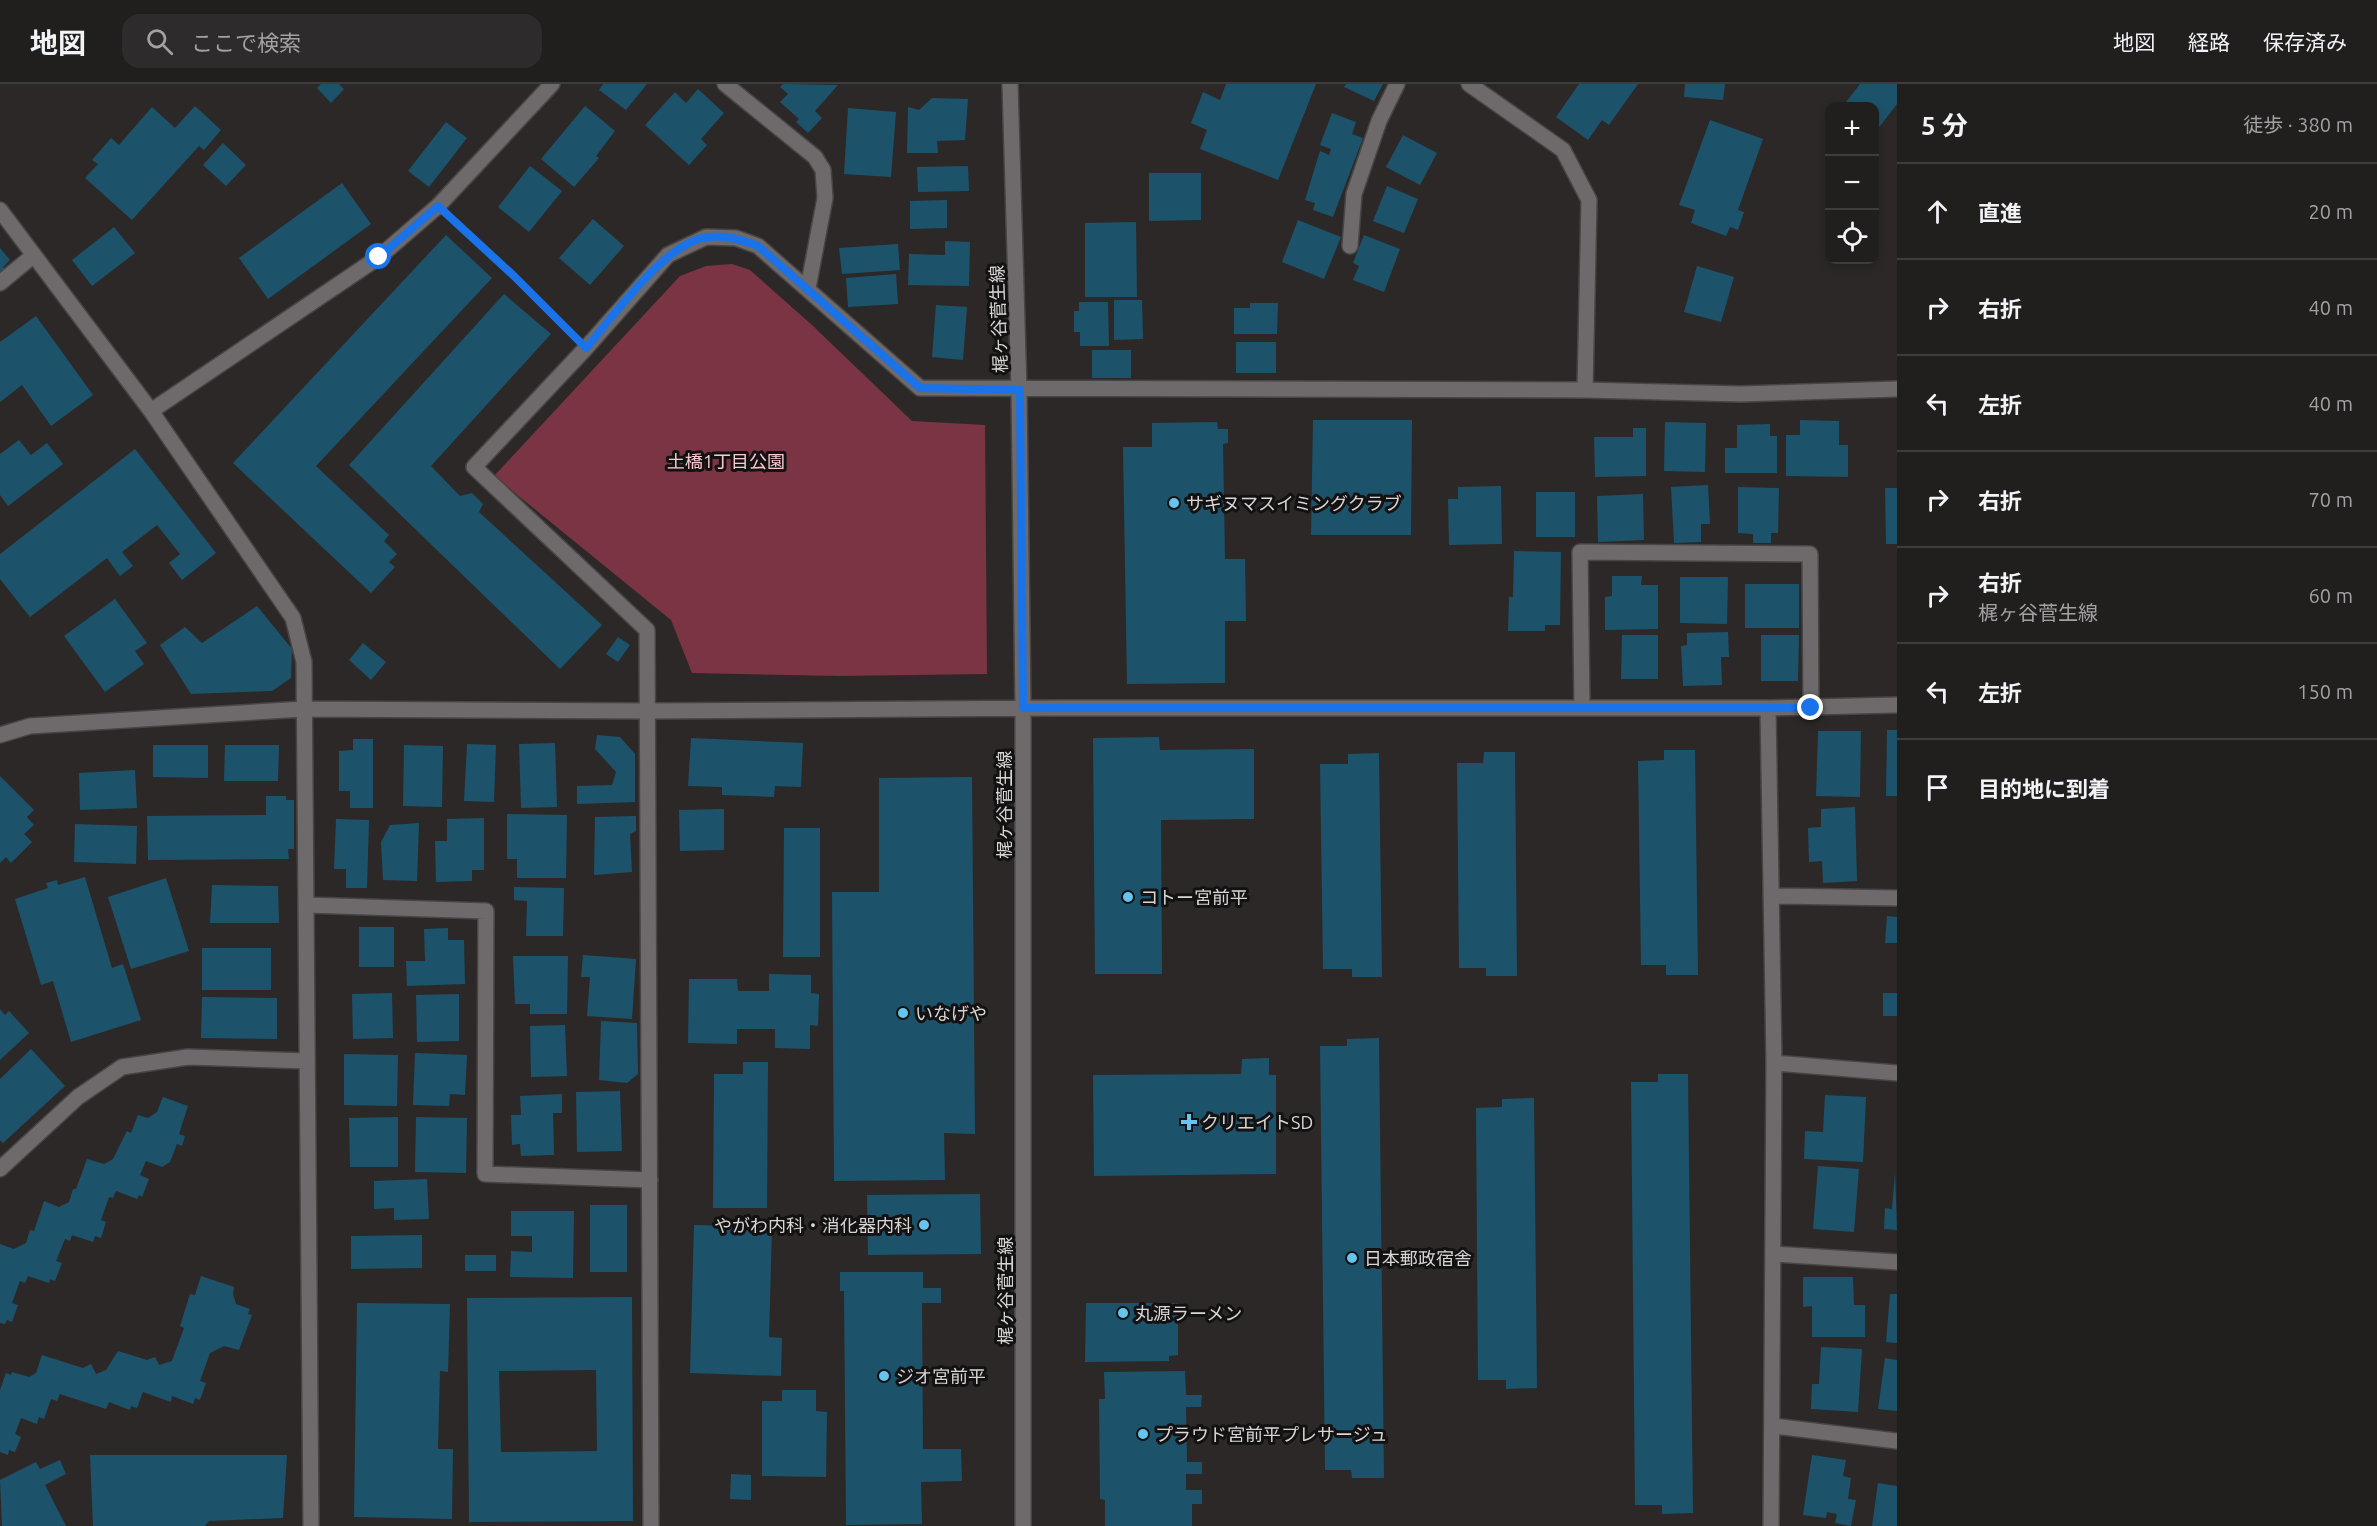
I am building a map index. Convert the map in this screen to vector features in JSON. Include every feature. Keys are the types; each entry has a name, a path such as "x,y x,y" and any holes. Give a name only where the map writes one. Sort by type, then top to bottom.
{"street":[{"path":"151,411 379,257 438,206 552,84"},
{"path":"725,84 814,157 823,170 825,198 808,288"},
{"name":"梶ヶ谷菅生線","path":"1010,84 1020,390 1023,708 1023,1526"},
{"path":"1350,246 1354,194 1379,121 1397,84"},
{"path":"1469,84 1563,150 1589,200 1585,390"},
{"path":"0,210 151,411 292,618 304,662 311,1526"},
{"path":"651,1526 647,630 474,467 586,348 668,255 706,237 736,238 758,246 808,288 884,359 920,388 1585,390 1741,394 1897,389"},
{"path":"0,283 34,255"},
{"path":"1582,707 1580,552 1810,554 1811,708"},
{"path":"0,735 30,726 304,709 649,711 1023,708 1811,708 1897,705"},
{"path":"1768,708 1774,1063 1774,1426 1771,1526"},
{"path":"1771,896 1897,898"},
{"path":"307,905 486,911 485,1174 650,1180"},
{"path":"0,1169 78,1097 122,1067 188,1057 306,1061"},
{"path":"1774,1063 1897,1073"},
{"path":"1774,1254 1897,1262"},
{"path":"1774,1426 1897,1442"}],"path":[{"path":"438,206 515,277 586,348"}],"green space":[{"name":"土橋1丁目公園","path":"732,264 750,270 812,325 912,421 985,425 987,674 839,676 692,673 671,620 494,476 680,276 706,266"}],"building":[{"path":"321,84 339,84 344,89 331,103 317,88"},
{"path":"603,84 647,84 626,110 599,90"},
{"path":"783,84 838,85 815,111 822,118 808,133 796,122 799,119 780,102 788,94 780,87"},
{"path":"1226,84 1316,84 1278,180 1200,149 1207,130 1191,123 1203,92 1220,100"},
{"path":"1346,84 1383,84 1374,101 1344,87"},
{"path":"1579,84 1638,84 1609,125 1602,120 1588,140 1556,117"},
{"path":"1685,84 1725,84 1723,100 1684,97"},
{"path":"1860,84 1897,84 1897,104 1879,127 1879,102 1846,102"},
{"path":"698,89 724,113 701,139 707,145 689,165 645,125 675,92 686,103"},
{"path":"932,98 968,99 965,140 937,141 938,153 907,153 908,107 919,110"},
{"path":"195,106 221,130 204,150 199,146 132,220 85,178 98,164 92,160 111,138 119,145 152,107 175,128"},
{"path":"585,106 615,131 596,156 599,158 574,187 541,159"},
{"path":"848,108 896,112 891,177 844,174"},
{"path":"1332,113 1356,122 1352,134 1363,138 1333,217 1313,210 1315,203 1305,200 1320,151 1329,155 1331,149 1320,145"},
{"path":"1710,120 1763,139 1738,210 1744,212 1738,230 1730,227 1726,236 1691,223 1695,210 1679,205"},
{"path":"446,122 467,138 429,187 408,171"},
{"path":"1403,135 1437,153 1420,185 1386,167"},
{"path":"223,143 246,165 226,186 203,165"},
{"path":"530,166 562,191 529,232 498,207"},
{"path":"968,166 969,191 918,192 917,167"},
{"path":"1149,173 1201,173 1201,220 1149,221"},
{"path":"342,183 371,224 268,299 239,258"},
{"path":"1387,186 1418,199 1404,233 1373,221"},
{"path":"947,200 947,228 910,229 910,201"},
{"path":"593,219 624,246 590,285 559,258"},
{"path":"1298,220 1341,237 1324,279 1282,262"},
{"path":"1136,222 1137,297 1085,297 1085,223"},
{"path":"114,227 135,253 92,286 72,260"},
{"path":"446,235 492,278 316,466 389,535 384,541 397,554 389,562 395,567 371,593 233,463"},
{"path":"1364,235 1400,249 1384,292 1353,280 1359,266 1353,263"},
{"path":"945,241 970,242 969,286 908,285 909,254 945,255"},
{"path":"898,244 900,270 842,274 839,248"},
{"path":"0,248 10,260 3,267 9,273 0,280"},
{"path":"1697,266 1734,277 1721,322 1684,312"},
{"path":"896,274 898,304 848,307 846,278"},
{"path":"504,294 551,334 431,466 460,496 472,493 483,504 479,512 602,625 560,669 349,465"},
{"path":"1114,300 1142,300 1143,339 1114,340"},
{"path":"1079,302 1108,302 1109,346 1080,346 1080,332 1074,332 1074,311 1079,311"},
{"path":"1250,303 1278,303 1277,334 1234,334 1234,308 1250,308"},
{"path":"936,305 967,307 963,360 932,357"},
{"path":"36,316 93,395 51,426 22,385 0,402 0,342"},
{"path":"1236,342 1276,342 1276,373 1236,373"},
{"path":"1092,350 1131,350 1131,378 1092,378"},
{"path":"1313,420 1412,420 1411,535 1311,535"},
{"path":"1800,420 1839,421 1839,445 1848,445 1848,477 1786,476 1786,435 1800,435"},
{"name":"サギヌマスイミングクラブ","path":"1217,422 1218,429 1228,429 1228,443 1223,444 1225,559 1245,559 1246,621 1225,621 1225,683 1127,684 1123,447 1152,447 1152,423"},
{"path":"1665,422 1706,423 1705,472 1664,471"},
{"path":"1770,424 1770,436 1777,436 1777,473 1725,473 1725,448 1737,448 1737,425"},
{"path":"1633,428 1646,428 1646,476 1595,477 1594,437 1633,437"},
{"path":"19,440 31,455 47,443 63,464 8,506 0,495 0,454"},
{"path":"135,449 216,553 182,580 169,563 180,554 157,525 122,552 133,566 120,576 107,558 30,617 0,579 0,554"},
{"path":"1708,485 1710,524 1701,524 1701,542 1674,543 1671,487"},
{"path":"1501,486 1502,544 1449,545 1448,499 1458,499 1458,487"},
{"path":"1738,487 1779,488 1778,533 1771,533 1771,543 1753,543 1753,534 1738,533"},
{"path":"1885,488 1897,488 1897,544 1886,544"},
{"path":"1536,492 1575,492 1575,537 1536,537"},
{"path":"1643,494 1644,540 1598,542 1597,496"},
{"path":"1514,551 1561,552 1560,625 1545,625 1545,631 1508,631 1509,597 1513,597"},
{"path":"1612,576 1642,576 1641,585 1658,585 1658,629 1605,630 1605,597 1612,596"},
{"path":"1680,577 1728,577 1727,624 1680,623"},
{"path":"1745,584 1799,584 1799,628 1745,628"},
{"path":"115,599 147,643 135,651 144,664 105,692 64,636"},
{"path":"257,606 292,649 291,678 272,691 191,694 160,645 185,627 202,643"},
{"path":"1728,632 1729,657 1721,657 1722,685 1683,686 1681,646 1687,645 1687,633"},
{"path":"1622,635 1658,635 1658,679 1621,679"},
{"path":"1761,635 1799,635 1798,681 1761,681"},
{"path":"618,637 630,645 618,662 606,654"},
{"path":"363,643 386,662 371,680 349,660"},
{"path":"1887,730 1897,730 1897,796 1886,796"},
{"path":"1818,731 1861,731 1860,797 1816,796"},
{"path":"597,735 620,737 635,754 635,802 577,804 577,786 612,785 616,772 595,749"},
{"name":"コトー宮前平","path":"1159,737 1160,750 1254,749 1254,819 1161,820 1162,974 1095,974 1093,738"},
{"path":"691,738 803,743 801,787 775,786 774,797 722,795 722,787 688,786"},
{"path":"353,739 373,739 373,808 350,808 350,791 339,791 339,751 353,750"},
{"path":"555,743 557,807 521,808 519,744"},
{"path":"467,744 496,745 494,802 464,801"},
{"path":"153,745 208,745 208,778 153,777"},
{"path":"225,745 279,745 278,781 224,781"},
{"path":"404,745 443,746 442,807 403,806"},
{"path":"1664,750 1695,750 1698,975 1666,975 1666,965 1641,965 1638,761 1664,760"},
{"path":"1484,752 1515,752 1517,976 1486,976 1486,968 1459,968 1457,763 1483,763"},
{"path":"1379,753 1382,977 1352,977 1352,969 1323,969 1320,764 1348,764 1348,754"},
{"path":"135,770 137,808 80,810 79,773"},
{"path":"0,776 34,810 27,817 34,825 24,834 32,842 11,863 6,857 0,863"},
{"name":"いなげや","path":"972,777 975,1134 944,1133 945,1180 834,1181 832,892 879,892 879,778"},
{"path":"266,796 286,796 286,800 294,800 294,849 288,849 289,859 148,860 147,816 266,815"},
{"path":"1855,807 1857,881 1823,883 1822,861 1809,862 1808,828 1821,827 1821,809"},
{"path":"724,809 724,850 680,851 679,810"},
{"path":"507,814 567,815 566,878 517,878 517,859 507,859"},
{"path":"636,816 636,831 630,834 632,872 594,875 595,817"},
{"path":"484,818 484,870 472,870 472,881 436,882 435,841 447,841 447,819"},
{"path":"336,819 369,820 367,888 346,888 346,869 334,869"},
{"path":"419,823 417,881 383,880 381,842 390,825"},
{"path":"75,824 137,826 136,864 74,862"},
{"path":"784,828 820,828 820,957 783,957"},
{"path":"85,877 112,968 123,964 141,1020 71,1042 53,981 41,985 15,899 48,888 46,883 57,880 58,885"},
{"path":"166,878 189,951 131,969 108,897"},
{"path":"212,885 278,886 279,923 210,923"},
{"path":"514,887 564,888 563,936 526,936 527,901 514,900"},
{"path":"1887,916 1897,917 1897,943 1885,943"},
{"path":"359,927 394,927 394,967 359,967"},
{"path":"448,928 448,940 464,940 465,984 407,986 406,961 425,961 424,929"},
{"path":"202,948 271,948 271,990 202,990"},
{"path":"583,955 636,959 632,1019 587,1016 590,977 581,977"},
{"path":"513,956 568,956 567,1014 530,1014 530,1004 515,1004"},
{"path":"769,974 811,975 811,993 819,994 818,1026 810,1025 810,1049 775,1048 775,1029 737,1029 737,1044 688,1043 689,979 737,979 738,991 769,991"},
{"path":"392,993 393,1038 353,1039 352,994"},
{"path":"1883,993 1897,993 1897,1016 1883,1016"},
{"path":"459,994 459,1041 417,1042 416,995"},
{"path":"202,997 277,998 277,1039 201,1038"},
{"path":"0,1009 5,1015 9,1011 29,1033 0,1060"},
{"path":"601,1021 637,1023 638,1074 627,1083 599,1080"},
{"path":"565,1025 567,1076 531,1077 530,1026"},
{"name":"日本郵政宿舎","path":"1379,1038 1384,1478 1352,1478 1351,1470 1325,1470 1320,1046 1347,1046 1347,1039"},
{"path":"31,1049 65,1086 3,1143 0,1140 0,1079"},
{"path":"415,1053 467,1055 465,1095 450,1094 449,1106 413,1105"},
{"path":"344,1054 398,1055 397,1106 344,1105"},
{"path":"1269,1058 1269,1075 1276,1075 1276,1174 1094,1176 1093,1075 1241,1074 1242,1059"},
{"path":"743,1062 768,1062 767,1208 713,1208 714,1074 743,1074"},
{"path":"1658,1074 1688,1074 1693,1513 1662,1514 1662,1505 1635,1505 1631,1082 1658,1082"},
{"path":"620,1091 622,1151 577,1152 576,1092"},
{"path":"562,1094 562,1113 553,1113 554,1155 521,1156 520,1144 512,1145 511,1115 521,1115 520,1096"},
{"path":"1825,1095 1866,1097 1863,1162 1804,1159 1805,1131 1823,1132"},
{"path":"163,1097 188,1106 179,1134 185,1136 182,1146 177,1144 170,1162 162,1167 146,1161 140,1175 149,1179 142,1197 139,1195 137,1199 116,1191 113,1198 109,1197 101,1220 106,1222 101,1238 95,1236 93,1242 72,1235 70,1241 65,1239 56,1261 62,1263 55,1281 50,1279 49,1283 28,1276 25,1283 20,1281 12,1303 18,1305 12,1322 7,1320 5,1324 0,1323 0,1244 14,1249 26,1243 30,1230 34,1231 44,1201 59,1207 69,1202 87,1159 104,1164 113,1159 127,1131 131,1133 138,1115 148,1118 157,1112"},
{"name":"日本郵政宿舎","path":"1534,1098 1537,1388 1506,1389 1506,1380 1478,1380 1476,1108 1502,1107 1502,1099"},
{"path":"398,1117 398,1167 350,1167 349,1118"},
{"path":"416,1117 467,1118 466,1173 415,1172"},
{"path":"1818,1166 1859,1169 1854,1232 1813,1229"},
{"path":"1895,1173 1897,1230 1884,1229 1885,1208 1892,1209"},
{"path":"427,1179 429,1219 394,1220 394,1208 374,1209 374,1181"},
{"name":"やがわ内科・消化器内科","path":"980,1194 981,1254 868,1255 867,1195"},
{"path":"590,1205 627,1205 627,1272 590,1272"},
{"path":"511,1211 574,1211 573,1278 510,1277 511,1251 532,1252 532,1236 511,1236"},
{"path":"694,1225 772,1227 769,1337 782,1338 781,1376 690,1373"},
{"path":"422,1235 422,1268 351,1269 351,1236"},
{"path":"465,1255 496,1255 496,1271 465,1271"},
{"name":"ジオ宮前平","path":"840,1272 923,1272 923,1288 941,1288 941,1303 922,1303 923,1449 961,1449 962,1481 921,1482 922,1524 846,1525 844,1291 840,1291"},
{"path":"201,1276 234,1287 233,1294 236,1304 250,1309 248,1314 252,1315 239,1350 224,1346 210,1353 200,1381 206,1383 200,1400 195,1398 193,1404 172,1396 171,1402 143,1392 137,1408 131,1406 130,1410 109,1402 106,1409 60,1394 57,1401 51,1399 44,1419 39,1417 37,1424 21,1418 15,1434 21,1437 15,1452 9,1450 8,1455 0,1452 0,1390 6,1373 11,1375 12,1372 29,1377 36,1373 42,1355 83,1368 91,1364 96,1374 106,1370 118,1351 147,1360 155,1357 159,1365 172,1361 184,1328 180,1326 190,1294 195,1295"},
{"path":"1803,1277 1853,1277 1854,1305 1865,1305 1865,1337 1812,1337 1812,1306 1803,1307"},
{"path":"1890,1294 1897,1294 1897,1343 1886,1342"},
{"path":"632,1297 633,1521 469,1522 467,1298","holes":["596,1370 597,1451 501,1452 499,1371"]},
{"path":"357,1303 450,1304 448,1372 440,1371 438,1449 453,1449 452,1519 354,1517"},
{"path":"1086,1303 1178,1303 1178,1355 1169,1356 1169,1361 1085,1362"},
{"path":"1821,1347 1862,1349 1858,1412 1811,1409 1812,1384 1819,1384"},
{"path":"1885,1358 1897,1360 1897,1411 1878,1409"},
{"name":"プラウド宮前平プレサージュ","path":"1185,1371 1186,1395 1202,1395 1201,1407 1186,1407 1187,1462 1202,1462 1202,1474 1186,1474 1186,1490 1202,1490 1202,1504 1192,1504 1192,1526 1105,1526 1105,1500 1100,1499 1099,1399 1105,1399 1104,1372"},
{"path":"782,1390 816,1390 816,1411 827,1412 826,1477 762,1476 762,1401 782,1401"},
{"path":"90,1455 287,1455 283,1518 209,1521 205,1526 93,1526"},
{"path":"1812,1455 1846,1460 1843,1476 1851,1478 1848,1499 1856,1500 1851,1526 1835,1523 1837,1514 1827,1512 1826,1518 1803,1515"},
{"path":"60,1460 66,1474 45,1485 66,1526 2,1526 0,1480 36,1462 40,1469"},
{"path":"731,1474 751,1475 751,1500 730,1499"},
{"path":"1878,1483 1897,1486 1897,1526 1872,1526"}],"place":[{"name":"サギヌマスイミングクラブ","path":"1174,503"},
{"name":"コトー宮前平","path":"1128,897"},
{"name":"いなげや","path":"903,1013"},
{"name":"クリエイトSD","path":"1189,1122"},
{"name":"やがわ内科・消化器内科","path":"924,1225"},
{"name":"日本郵政宿舎","path":"1352,1258"},
{"name":"丸源ラーメン","path":"1123,1313"},
{"name":"ジオ宮前平","path":"884,1376"},
{"name":"プラウド宮前平プレサージュ","path":"1143,1434"}],"route":[{"path":"379,257 438,206 515,277 586,348 668,255 706,237 736,238 758,246 808,288 884,359 920,388 1020,390 1023,708 1811,708"}]}
